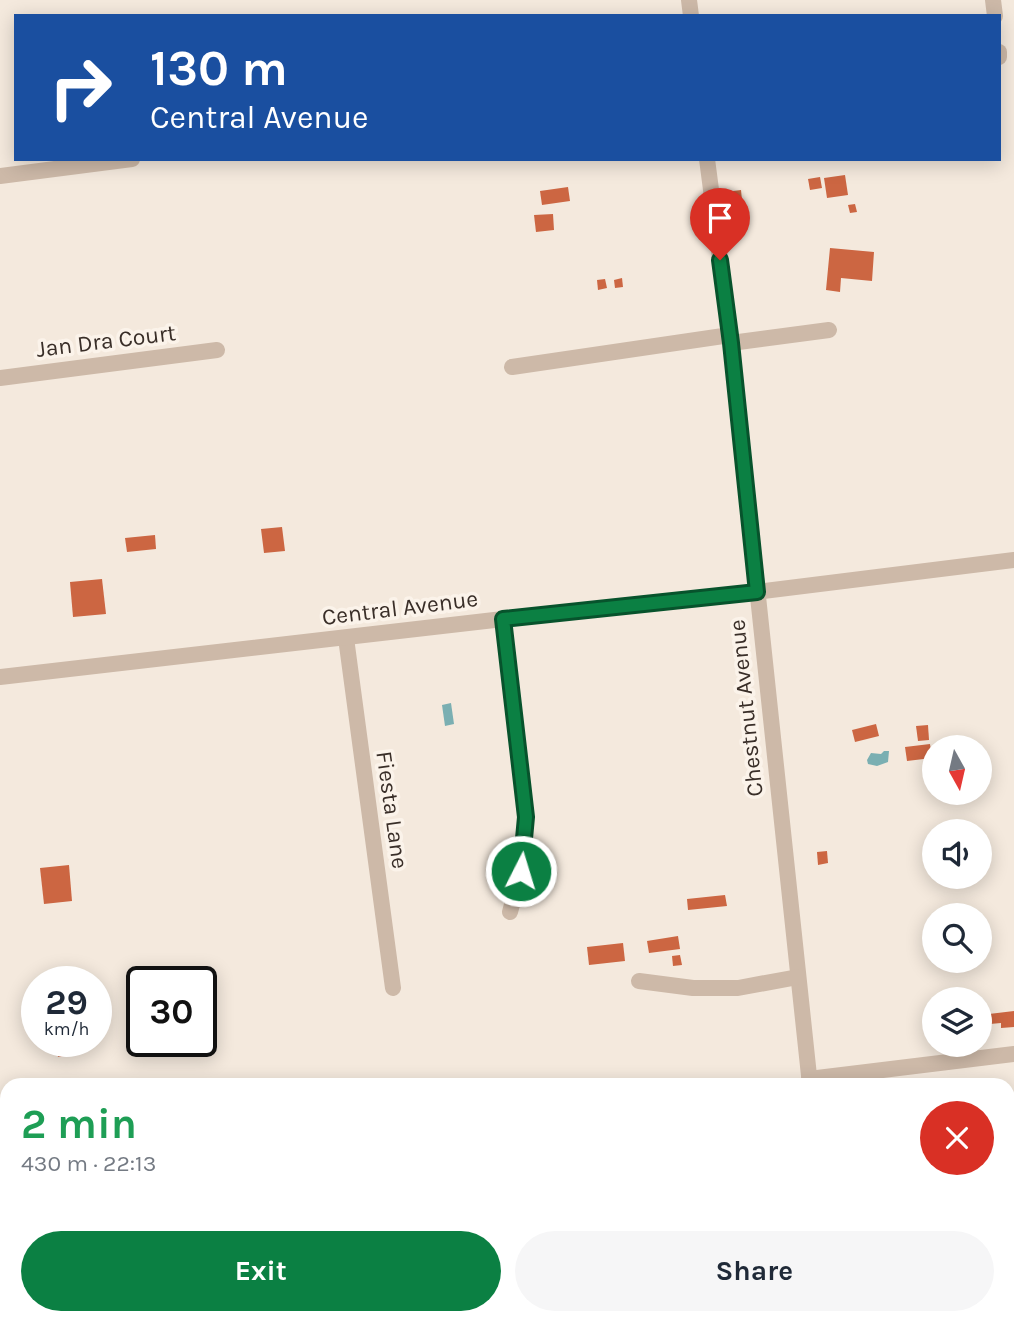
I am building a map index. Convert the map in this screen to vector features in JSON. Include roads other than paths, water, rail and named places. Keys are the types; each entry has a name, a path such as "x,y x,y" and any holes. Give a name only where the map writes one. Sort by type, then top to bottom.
{"street":[{"path":"0,176 116,161"},
{"name":"Chestnut Avenue","path":"707,161 730,339 810,1078"},
{"path":"512,367 730,339 829,330"},
{"name":"Jan Dra Court","path":"0,378 217,349"},
{"name":"Central Avenue","path":"0,677 757,592 1014,560"},
{"path":"503,619 526,817 521,871 510,912"},
{"name":"Fiesta Lane","path":"346,638 393,988"},
{"path":"639,981 693,988 738,988 798,977"},
{"path":"839,1078 1014,1054"}],"water":[{"path":"451,703 454,724 445,726 442,705"},
{"path":"889,751 888,762 877,766 868,764 871,753 881,754"}]}
